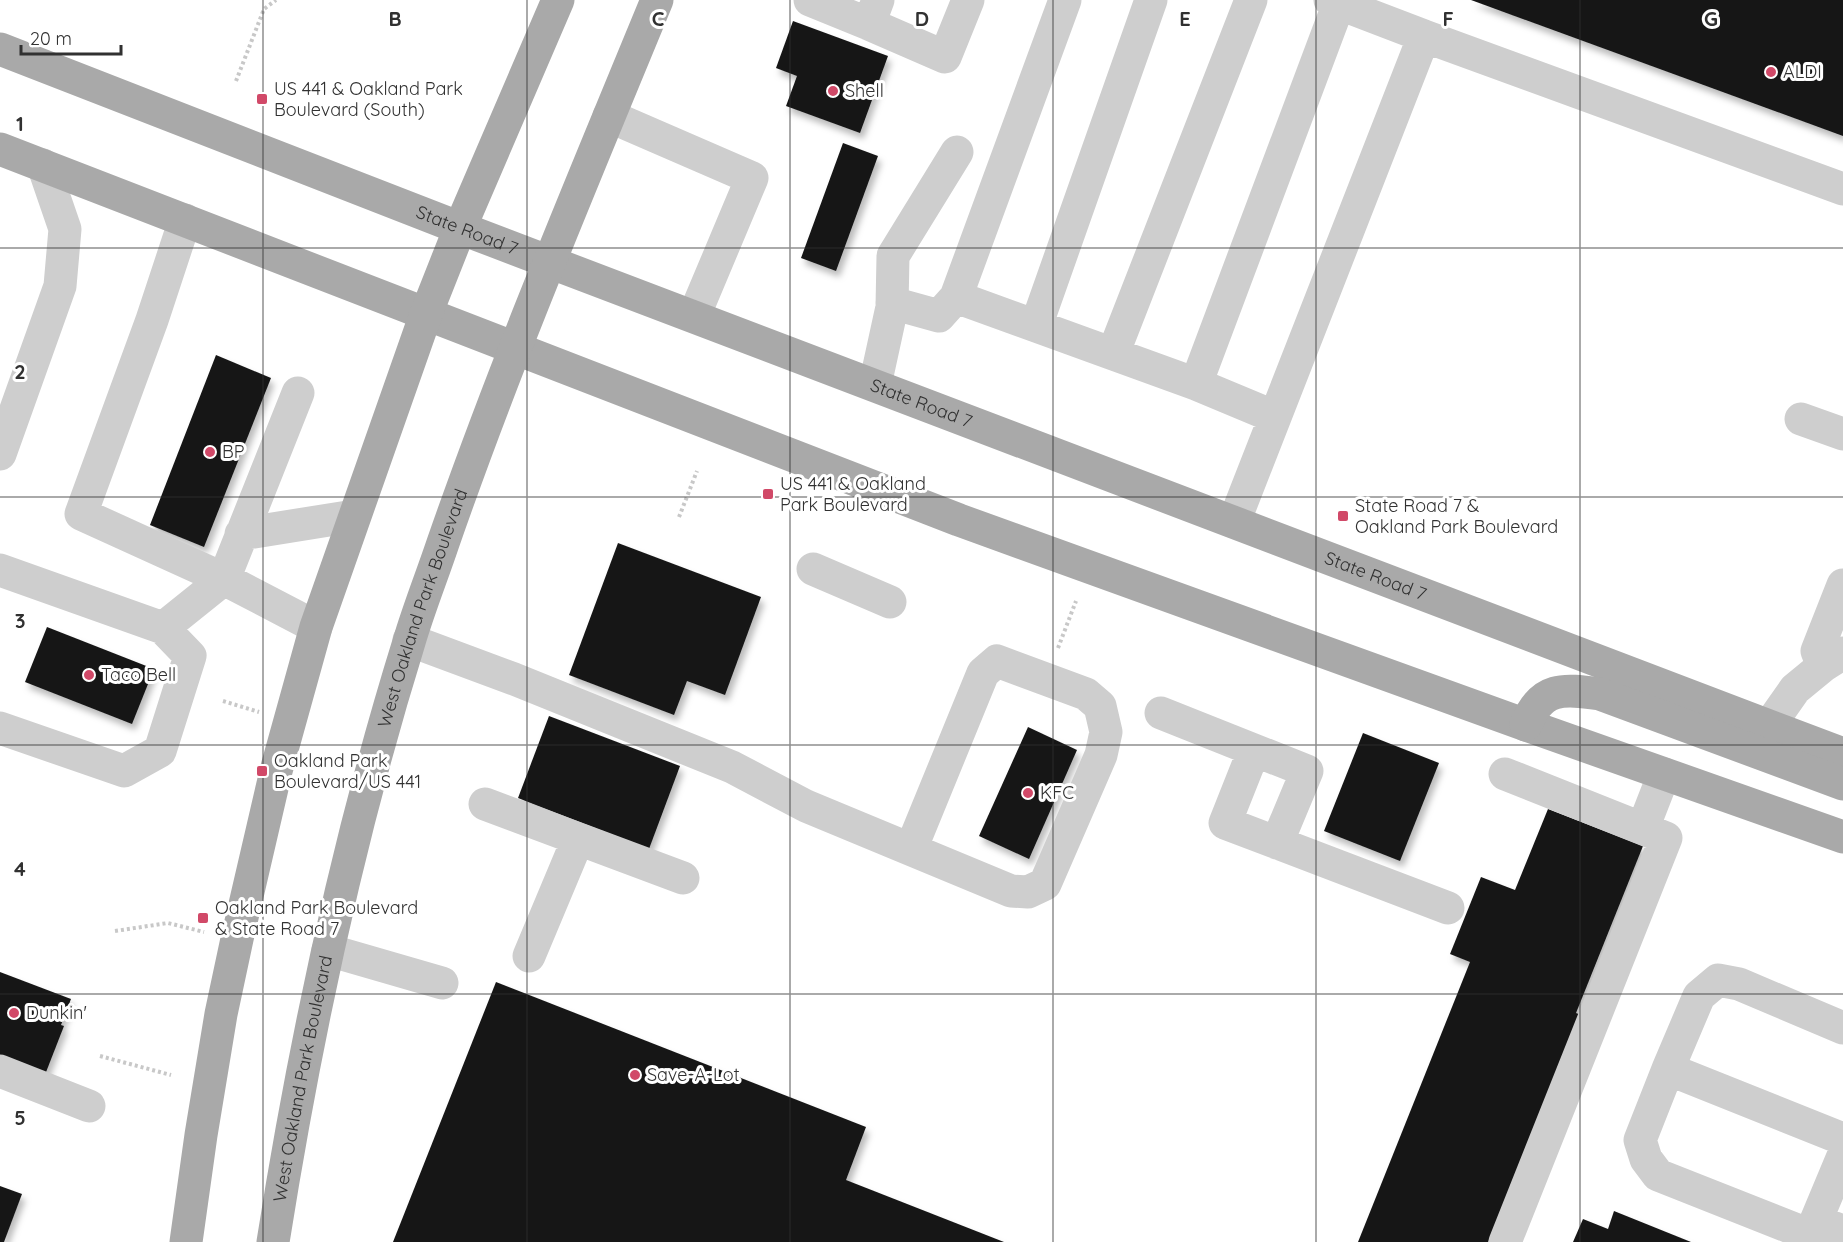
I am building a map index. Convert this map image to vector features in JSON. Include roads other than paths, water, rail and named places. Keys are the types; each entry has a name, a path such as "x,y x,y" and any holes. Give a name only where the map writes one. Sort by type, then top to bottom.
{"main road":[{"path":"186,1242 219,1025 246,892 276,771 316,627 426,314 460,228 558,0"},
{"name":"West Oakland Park Boulevard","path":"273,1242 304,1055 352,847 409,640 515,347 657,0"},
{"name":"State Road 7","path":"0,49 460,228 1843,754"},
{"path":"0,149 959,520 1843,837"},
{"path":"1526,725 1532,710 1545,696 1562,691 1600,694 1843,784"}],"street":[{"path":"810,0 874,12 945,57 968,0"},
{"path":"892,303 939,316 956,297 1065,0"},
{"path":"1036,326 1151,0"},
{"path":"1113,354 1251,0"},
{"path":"1196,384 1334,2 1843,189"},
{"path":"1234,522 1425,36"},
{"path":"609,116 752,178 694,316"},
{"path":"874,385 892,303 893,256 957,152"},
{"path":"0,454 60,286 65,229 43,165"},
{"path":"185,220 152,320 81,514 224,579 316,627"},
{"path":"956,297 1196,384 1275,417"},
{"path":"163,628 224,579 298,393"},
{"path":"1801,419 1843,434"},
{"path":"241,534 354,516"},
{"path":"813,569 890,602"},
{"path":"0,570 163,628 190,656 160,751 124,771 0,728"},
{"path":"1769,726 1795,688 1833,659 1817,651 1843,585"},
{"path":"409,640 732,767 806,806 1011,891 1028,892 1045,884 1101,755 1106,732 1100,706 1086,694 997,661 983,673 911,849"},
{"path":"1161,713 1307,771 1277,843"},
{"path":"1254,750 1225,823 1448,908"},
{"path":"1505,774 1666,838 1505,1242"},
{"path":"1643,828 1664,774"},
{"path":"485,804 683,878"},
{"path":"529,956 578,839"},
{"path":"328,950 442,983"},
{"path":"1843,1028 1739,984 1718,980 1699,996 1640,1140 1646,1159 1658,1175 1819,1232 1843,1156"},
{"path":"1668,1069 1843,1139"},
{"path":"0,1071 89,1106"}],"place":[{"name":"ALDI","path":"1771,72"},
{"name":"Shell","path":"833,91"},
{"name":"US 441 & Oakland Park Boulevard (South)","path":"262,99"},
{"name":"BP","path":"210,452"},
{"name":"US 441 & Oakland Park Boulevard","path":"768,494"},
{"name":"State Road 7 & Oakland Park Boulevard","path":"1343,516"},
{"name":"Taco Bell","path":"89,675"},
{"name":"Oakland Park Boulevard/US 441","path":"262,771"},
{"name":"KFC","path":"1028,793"},
{"name":"Oakland Park Boulevard & State Road 7","path":"203,918"},
{"name":"Dunkin'","path":"14,1013"},
{"name":"Save-A-Lot","path":"635,1075"}]}
